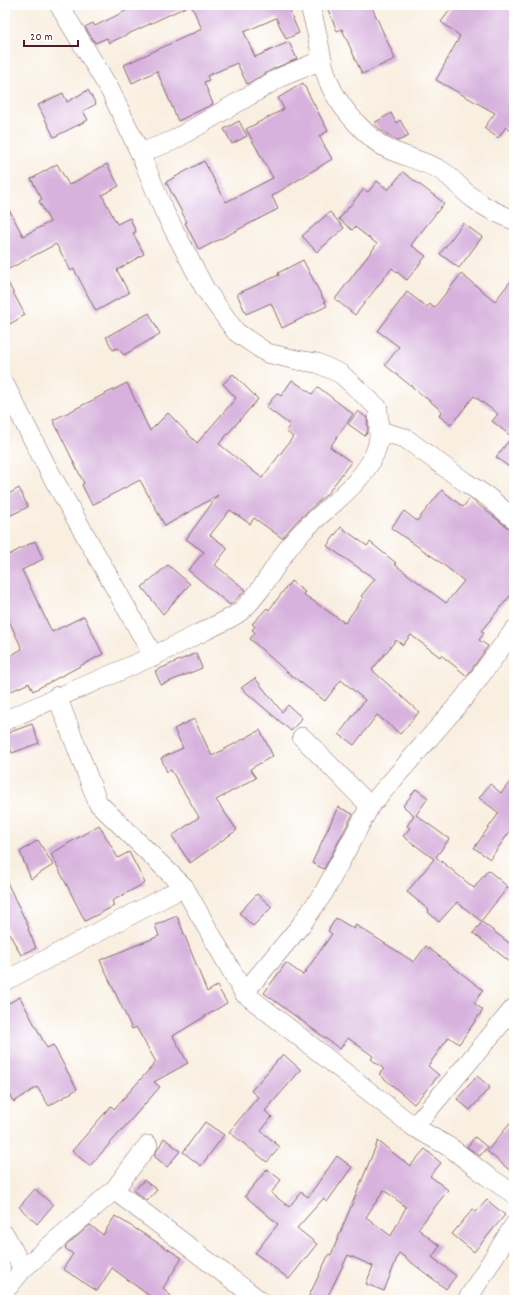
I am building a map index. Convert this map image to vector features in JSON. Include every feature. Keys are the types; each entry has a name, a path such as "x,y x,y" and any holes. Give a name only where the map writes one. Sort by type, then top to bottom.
{"street":[{"path":"5,720 57,696 154,657 240,612 263,587 302,531 347,492 358,480 377,447 379,431 378,408 341,374 317,363 267,353 236,332 204,288 164,211 140,153 110,90 59,5"},
{"path":"309,5 316,23 322,60 334,92 352,119 386,149 442,171 472,198 486,208 514,220"},
{"path":"140,153 172,141 281,77 322,60"},
{"path":"5,385 49,471 154,657"},
{"path":"379,431 405,438 488,497 514,519"},
{"path":"244,992 301,925 324,892 370,806 464,698 514,630"},
{"path":"57,696 98,802 184,886 244,992 414,1127 451,1148 487,1176 514,1194"},
{"path":"302,736 370,806"},
{"path":"5,981 184,886"},
{"path":"414,1127 514,1008"},
{"path":"5,1291 23,1270 114,1190 148,1145"},
{"path":"114,1190 259,1300"},
{"path":"467,1300 514,1225"},
{"path":"5,1234 23,1270"}],"building":[{"path":"128,5 190,5 109,43 107,38 95,43 85,27 93,23 95,26 130,9"},
{"path":"191,5 298,5 298,8 290,12 299,33 286,39 276,18 244,32 255,57 289,42 297,59 275,68 247,84 237,63 207,76 209,80 204,82 213,104 178,121 157,71 132,83 124,65 202,29"},
{"path":"326,5 371,5 395,59 362,74 342,29 337,31"},
{"path":"454,5 514,5 514,133 506,127 498,138 484,128 495,113 436,80 460,36 441,22"},
{"path":"303,83 328,131 319,136 332,159 272,196 278,209 199,250 185,223 187,222 166,182 204,161 226,202 273,178 246,129 284,109 278,98"},
{"path":"88,90 96,104 83,111 88,120 54,137 38,105 63,93 67,102"},
{"path":"391,113 396,123 400,120 409,136 398,141 380,130 374,123"},
{"path":"239,121 247,136 232,144 224,129"},
{"path":"57,164 69,185 107,164 119,186 102,195 117,224 130,218 136,232 133,233 144,254 117,270 129,293 96,311 74,269 71,271 56,244 5,271 5,202 23,236 50,222 39,201 42,199 31,179"},
{"path":"403,172 444,203 411,245 426,256 407,280 392,268 355,315 335,299 377,244 355,227 352,230 339,219 364,189 368,192 377,181 388,190"},
{"path":"330,212 344,228 317,252 302,236"},
{"path":"463,223 482,237 459,268 440,254"},
{"path":"303,260 327,306 282,328 271,303 246,314 237,294 279,275 278,273"},
{"path":"461,274 495,301 514,277 514,471 496,457 512,437 492,421 498,414 474,396 451,425 439,416 442,411 385,365 399,347 378,331 407,292 427,307 430,304 434,308"},
{"path":"5,277 25,315 10,324 5,316"},
{"path":"149,313 160,334 124,355 117,348 113,350 106,337"},
{"path":"233,374 258,399 219,444 262,478 293,437 286,431 290,425 266,407 277,393 281,396 292,380 312,394 318,387 353,414 330,447 351,462 328,493 296,522 282,538 254,518 250,524 230,510 210,535 228,548 215,565 246,590 230,605 188,570 204,552 186,539 218,495 165,526 140,480 92,505 82,485 84,483 53,420 127,383 150,431 168,413 197,443 236,398 223,384"},
{"path":"358,411 367,418 368,431 365,436 348,424"},
{"path":"19,488 28,507 5,518 5,496"},
{"path":"442,490 463,507 470,498 507,527 514,530 514,591 481,631 484,633 479,640 488,646 467,676 441,655 440,657 411,635 403,645 396,640 372,670 419,712 400,734 377,715 354,745 339,734 365,700 341,680 325,701 287,672 250,639 255,632 252,630 255,626 252,624 267,608 269,610 291,581 305,592 303,594 345,623 363,598 361,596 375,579 327,546 341,527 367,546 370,542 396,563 394,564 446,603 464,581 436,559 391,528 404,511 417,521"},
{"path":"35,541 43,559 22,570 52,632 84,616 103,654 33,691 29,683 5,694 5,659 22,649 5,612 5,557"},
{"path":"168,565 190,584 163,614 142,587"},
{"path":"196,653 202,668 161,685 155,671"},
{"path":"255,678 282,712 288,705 302,718 291,731 241,688"},
{"path":"194,719 212,756 260,730 273,756 250,769 256,778 216,800 237,830 190,863 172,836 199,817 171,770 167,772 161,758 183,748 174,729"},
{"path":"32,724 39,743 12,753 5,734"},
{"path":"514,777 514,826 490,859 474,848 499,813 479,798 490,784 501,793"},
{"path":"416,789 428,798 416,815 449,839 436,857 474,888 488,870 508,887 481,921 457,902 439,922 428,912 429,910 407,892 434,859 403,836 410,828 407,826 414,815 403,806"},
{"path":"338,807 353,814 324,869 312,863"},
{"path":"99,825 118,858 129,852 145,883 112,901 114,906 85,921 51,854"},
{"path":"38,840 53,865 31,879 20,852"},
{"path":"5,878 29,928 28,929 36,948 21,955 5,926"},
{"path":"257,894 272,907 253,926 239,913"},
{"path":"177,916 207,992 217,986 227,1003 173,1036 188,1063 154,1082 160,1087 90,1166 72,1151 111,1106 114,1109 156,1062 136,1027 132,1029 100,960 159,936 155,925"},
{"path":"336,918 354,929 356,925 414,962 426,946 483,990 474,1003 483,1010 459,1044 449,1037 428,1066 439,1075 414,1104 379,1074 384,1069 371,1059 373,1056 348,1038 340,1049 264,993 286,963 303,975 332,934 328,931"},
{"path":"482,922 514,947 514,965 473,933"},
{"path":"20,997 47,1048 53,1045 77,1089 49,1106 37,1087 14,1102 5,1089 5,1005"},
{"path":"283,1054 301,1070 265,1111 272,1117 261,1131 280,1147 267,1162 229,1132 258,1097 251,1091"},
{"path":"477,1076 490,1087 470,1110 457,1099"},
{"path":"514,1119 514,1174 487,1151"},
{"path":"205,1122 224,1135 201,1166 183,1152"},
{"path":"475,1137 487,1147 480,1156 467,1147"},
{"path":"164,1138 180,1151 167,1167 154,1156"},
{"path":"378,1141 410,1166 425,1149 441,1163 430,1176 448,1190 418,1229 440,1246 432,1257 456,1276 446,1289 399,1253 384,1291 366,1284 373,1266 348,1255 326,1300 307,1300 329,1254 331,1255","holes":["384,1190 406,1207 391,1236 366,1217"]},
{"path":"337,1156 352,1167 327,1202 323,1199 297,1228 317,1244 289,1279 255,1253 278,1224 245,1196 267,1169 281,1180 271,1193 289,1207 301,1192 308,1197"},
{"path":"144,1180 157,1190 147,1201 134,1191"},
{"path":"35,1189 53,1205 37,1224 19,1207"},
{"path":"487,1200 505,1215 474,1252 452,1234 473,1209 476,1212"},
{"path":"115,1216 182,1258 163,1288 175,1300 155,1300 112,1268 97,1291 63,1269 73,1254 65,1248 68,1244 90,1225 103,1235"}]}
